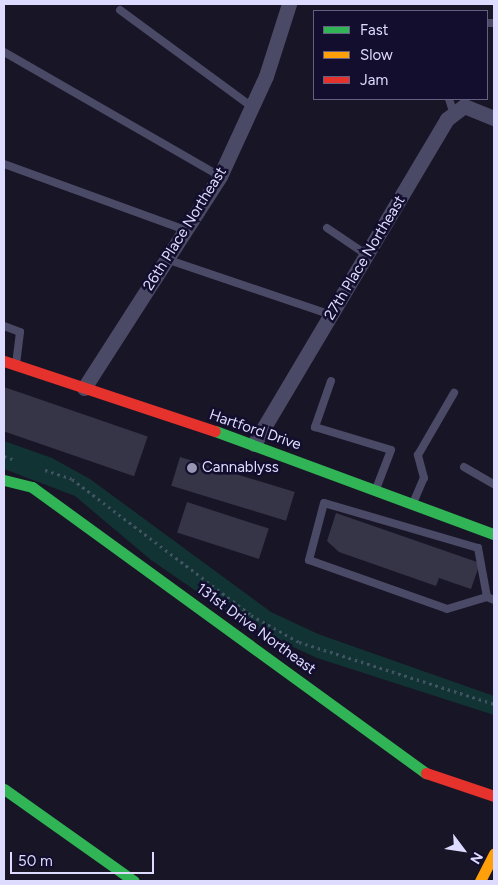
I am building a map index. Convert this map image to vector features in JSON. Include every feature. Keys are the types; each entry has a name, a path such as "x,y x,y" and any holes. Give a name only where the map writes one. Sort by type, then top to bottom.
{"main road":[{"name":"Hartford Drive","path":"4,360 254,444 494,534"},
{"name":"131st Drive Northeast","path":"4,480 32,487 433,778 494,796"},
{"path":"4,789 134,881"},
{"path":"480,881 494,853"}],"street":[{"name":"26th Place Northeast","path":"84,388 220,176 252,107 289,4"},
{"path":"454,114 464,106 494,118"},
{"name":"27th Place Northeast","path":"254,444 454,114"}],"lane":[{"path":"120,10 252,107"},
{"path":"4,52 220,176"},
{"path":"449,100 454,114"},
{"path":"4,164 185,230"},
{"path":"327,228 367,255"},
{"path":"166,259 331,315"},
{"path":"4,326 20,332 15,365"},
{"path":"331,381 315,427 391,450 376,489"},
{"path":"414,503 424,478 418,455 454,393"},
{"path":"464,467 494,484"},
{"path":"324,502 478,548 491,599 447,609 309,560 324,502"}],"path":[{"path":"72,479 251,615 299,642 494,704"}],"green space":[{"path":"4,441 52,458 90,479 271,612 318,634 494,696 494,715 317,658 244,624 151,560 75,496 4,469"}],"building":[{"path":"4,387 148,436 134,476 4,431"},
{"path":"180,457 295,492 286,521 171,486"},
{"path":"187,502 269,529 259,559 177,532"},
{"path":"336,513 480,563 471,589 439,578 436,586 339,552 327,541"}],"traffic: fast":[{"path":"215,431 494,534"},
{"path":"4,480 32,487 426,773"},
{"path":"4,789 134,881"}],"traffic: slow":[{"path":"480,881 494,853"}],"traffic: jam":[{"path":"4,361 215,431"},
{"path":"426,773 494,796"}],"place":[{"name":"Cannablyss","path":"192,468"}]}
